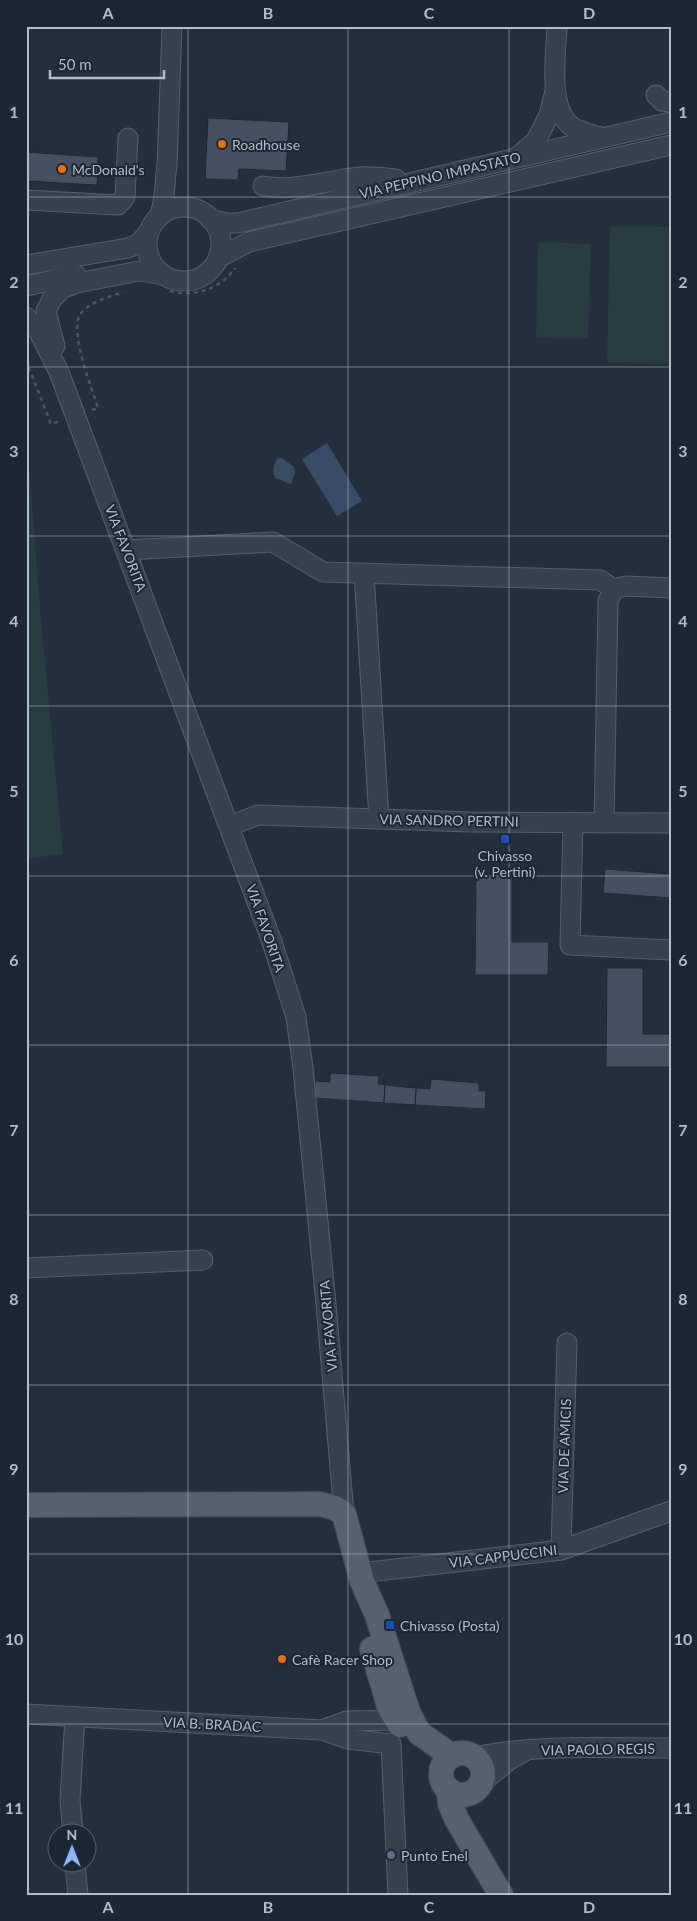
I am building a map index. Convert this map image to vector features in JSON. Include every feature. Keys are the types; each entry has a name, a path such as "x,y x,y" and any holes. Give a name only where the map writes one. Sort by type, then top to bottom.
{"main road":[{"path":"26,1504 320,1504 335,1508 344,1514 361,1577 377,1615 408,1712 419,1733 456,1760"},
{"path":"361,1577 367,1630 390,1709 427,1758 456,1760 481,1766 483,1772 450,1804 457,1820 501,1895"},
{"path":"456,1760 442,1780 466,1789"}],"street":[{"path":"159,218 164,207 164,182 168,166 172,26"},
{"path":"516,157 536,142 549,115 555,90 557,26"},
{"path":"555,90 563,117 570,126 602,138"},
{"name":"VIA PEPPINO IMPASTATO","path":"210,219 226,224 238,224 418,180 671,122"},
{"path":"26,200 118,205 126,197 128,138"},
{"name":"VIA PEPPINO IMPASTATO","path":"218,258 250,242 671,145"},
{"path":"168,166 176,192 188,208"},
{"path":"263,186 277,189 305,188 362,177 418,180"},
{"path":"26,265 128,248 139,243 154,223 173,209 188,208 196,210 215,224 219,235 220,247 218,258 211,269 201,277 189,281 160,277 141,263 26,286"},
{"path":"148,233 147,245 149,256 160,277"},
{"path":"26,255 68,258"},
{"name":"VIA FAVORITA","path":"59,372 46,310 52,299 63,288 77,283 139,270 160,277"},
{"name":"VIA FAVORITA","path":"26,317 38,330 59,372 76,416 272,942 296,1017 303,1068 324,1285 344,1514"},
{"path":"126,550 274,542 323,572 600,580 614,589 626,586 671,588"},
{"path":"364,573 378,819"},
{"path":"604,823 608,600 614,589"},
{"name":"VIA SANDRO PERTINI","path":"229,826 258,815 378,819 671,823"},
{"path":"573,822 570,945 671,950"},
{"path":"26,1268 203,1260"},
{"name":"VIA DE AMICIS","path":"561,1550 567,1342"},
{"name":"VIA CAPPUCCINI","path":"361,1577 561,1550 671,1511"},
{"name":"VIA B. BRADAC","path":"26,1714 322,1730 346,1721 397,1720"},
{"path":"72,1824 70,1800 75,1716"},
{"path":"322,1730 348,1739 391,1744 398,1895"},
{"name":"VIA PAOLO REGIS","path":"456,1760 502,1751 577,1748 671,1748"},
{"name":"VIA PAOLO REGIS","path":"466,1789 526,1750"},
{"path":"76,1874 78,1895"}],"path":[{"path":"160,277 183,294 193,294 207,290 220,283 232,273 238,264"},
{"path":"26,360 51,424 98,408 78,340 77,325 81,314 96,302 123,292"},
{"path":"26,374 32,373"}],"green space":[{"path":"610,226 671,227 671,364 607,363"},
{"path":"538,242 591,244 588,339 536,338"},
{"path":"26,427 41,619 63,854 26,859"}],"water":[{"path":"327,443 362,501 337,516 302,459"},
{"path":"278,458 282,458 294,467 295,473 291,484 275,478 274,468"}],"building":[{"path":"208,118 289,122 286,171 239,169 238,180 205,179"},
{"name":"McDonald's","path":"26,152 98,157 97,185 26,181"},
{"path":"605,869 671,874 671,898 603,893"},
{"path":"476,876 512,876 512,942 549,942 548,975 475,975"},
{"path":"607,968 643,968 643,1034 671,1034 671,1067 606,1067"},
{"path":"330,1073 379,1076 378,1084 385,1085 384,1103 314,1098 315,1081 330,1082"},
{"path":"431,1079 479,1083 479,1091 486,1091 485,1109 415,1105 416,1088 430,1089"},
{"path":"385,1085 416,1088 415,1105 384,1103"}],"place":[{"name":"Roadhouse","path":"222,144"},
{"name":"McDonald's","path":"62,169"},
{"name":"Chivasso (v. Pertini)","path":"505,839"},
{"name":"Chivasso (Posta)","path":"390,1625"},
{"name":"Cafè Racer Shop","path":"282,1659"},
{"name":"Punto Enel","path":"391,1855"}]}
